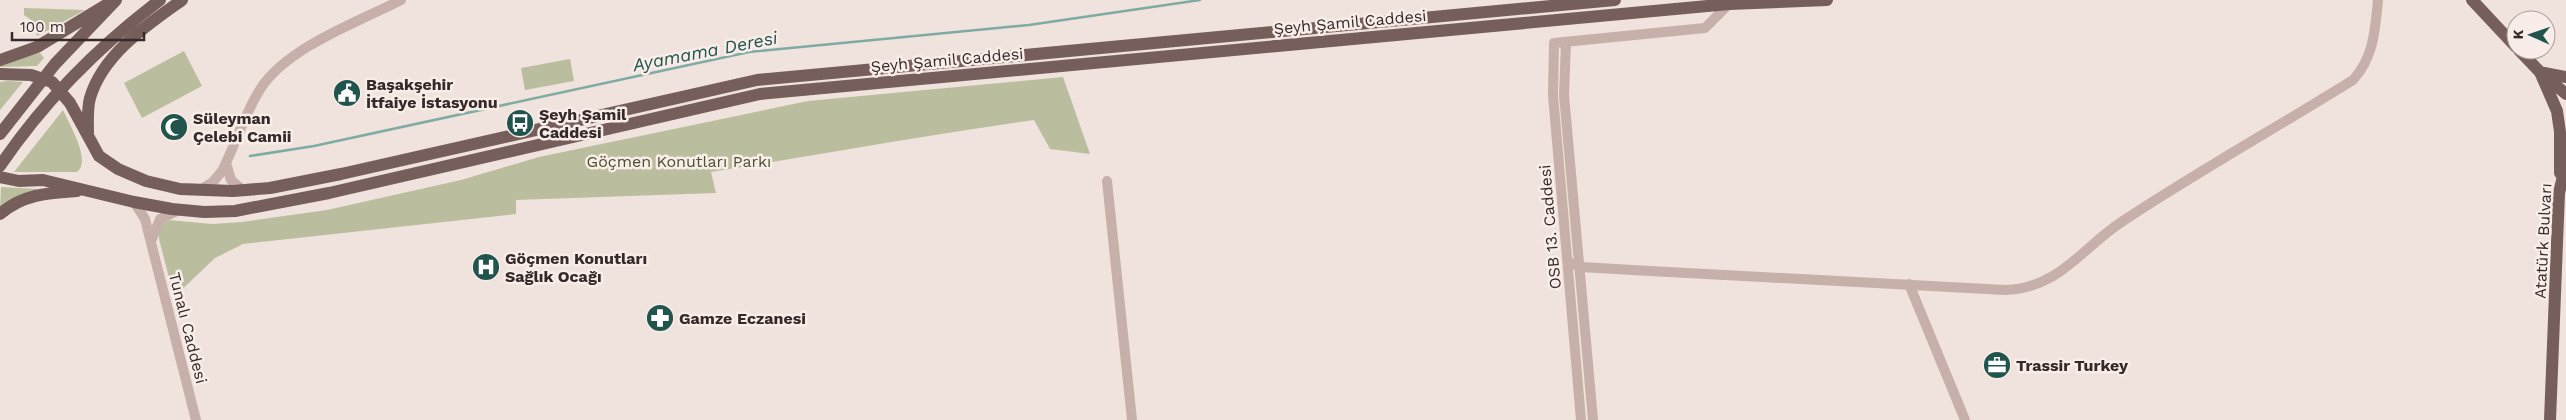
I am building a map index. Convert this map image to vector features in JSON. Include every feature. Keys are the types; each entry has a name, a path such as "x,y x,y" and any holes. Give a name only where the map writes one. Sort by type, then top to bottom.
{"main road":[{"path":"0,60 37,47 115,0"},
{"path":"0,134 55,64 115,0"},
{"path":"0,166 33,121 73,77 111,38 160,0"},
{"path":"89,138 87,116 90,98 101,75 119,51 144,27 182,0"},
{"name":"Şeyh Şamil Caddesi","path":"0,74 31,75 52,82 70,103 100,156 118,169 146,181 197,191 238,190 276,187 341,174 757,80 1615,0"},
{"name":"Şeyh Şamil Caddesi","path":"83,191 181,210 235,211 305,198 760,94 1729,4 1827,0"},
{"path":"2472,0 2506,36"},
{"path":"2529,60 2566,94"},
{"path":"2540,72 2555,77 2566,77"},
{"path":"2540,72 2557,111 2560,132 2560,193"},
{"name":"Atatürk Bulvarı","path":"2550,420 2556,321 2560,193 2566,164"},
{"path":"305,198 341,174"},
{"path":"0,177 19,181 43,180 83,191"},
{"path":"235,211 226,203 227,197 238,190"},
{"path":"0,214 10,205 37,194 83,191"},
{"path":"196,211 206,208 210,202 207,195 197,191"},
{"name":"Atatürk Bulvarı","path":"2556,321 2566,252"}],"street":[{"path":"197,191 213,182 226,163 244,120 260,89 280,65 302,50 402,0"},
{"path":"1568,262 1581,267 2019,290 2051,278 2070,266 2119,224 2353,80 2364,68 2370,54 2378,0"},
{"path":"1566,42 1705,28 1729,4"},
{"name":"OSB 13. Caddesi","path":"1582,420 1553,95 1554,43 1566,42 1564,95 1581,267 1593,420"},
{"path":"226,163 231,180 238,190"},
{"path":"1107,181 1132,420"},
{"name":"Tunalı Caddesi","path":"134,202 145,219 196,420"},
{"path":"151,242 154,229 160,219 181,210"},
{"path":"1909,284 1965,420"}],"green space":[{"path":"24,8 85,10 37,36 34,22 24,15"},
{"path":"184,51 202,86 142,118 124,83"},
{"path":"40,53 44,58 37,66 0,67 0,64"},
{"path":"570,59 574,81 525,90 521,68"},
{"name":"Göçmen Konutları Parkı","path":"1063,77 1090,154 1050,149 1034,120 711,172 716,193 516,200 516,214 243,244 215,258 174,297 159,239 159,230 162,224 169,220 212,224 242,222 327,210 461,180 539,157 808,101"},
{"path":"0,82 23,82 0,110"},
{"path":"63,110 81,151 81,167 77,172 14,172"},
{"path":"1,187 38,189 14,200 0,210"}],"waterway":[{"name":"Ayamama Deresi","path":"250,156 314,146 749,52 1029,25 1200,0"}],"place":[{"name":"Başakşehir İtfaiye İstasyonu","path":"347,93"},
{"name":"Şeyh Şamil Caddesi","path":"520,123"},
{"name":"Süleyman Çelebi Camii","path":"174,127"},
{"name":"Göçmen Konutları Sağlık Ocağı","path":"486,267"},
{"name":"Gamze Eczanesi","path":"660,318"},
{"name":"Trassir Turkey","path":"1997,365"}]}
